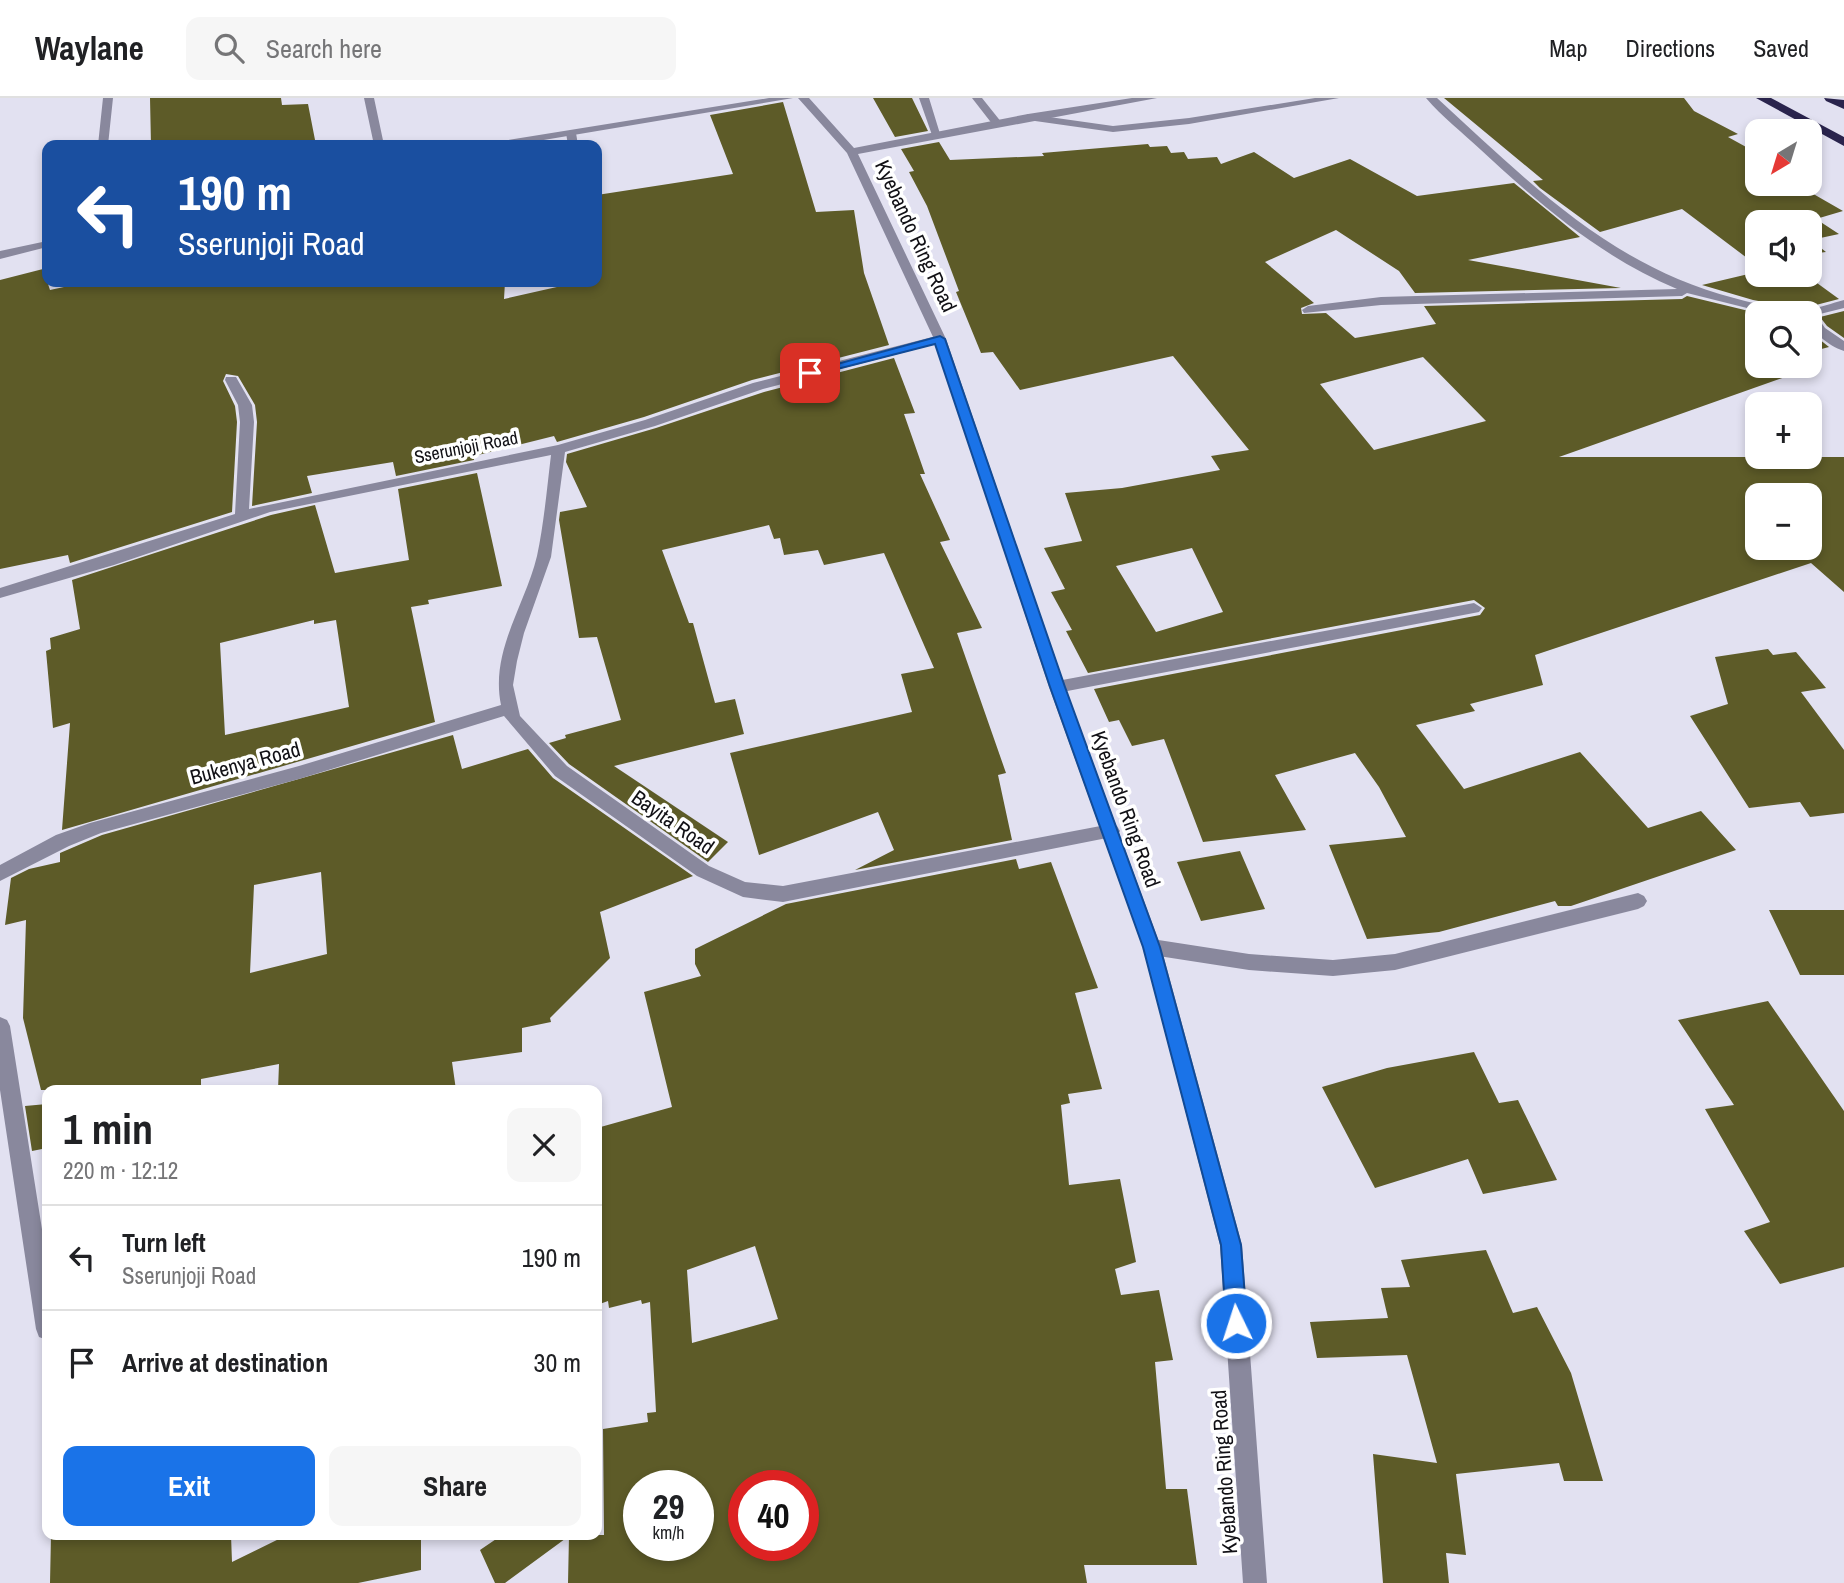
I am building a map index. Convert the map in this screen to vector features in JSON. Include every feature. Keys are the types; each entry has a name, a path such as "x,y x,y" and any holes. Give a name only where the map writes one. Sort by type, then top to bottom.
{"highway":[{"path":"1762,98 1844,142"},
{"path":"1830,98 1844,105"}],"street":[{"path":"104,140 108,98"},
{"path":"369,98 378,140"},
{"path":"525,140 788,98"},
{"name":"Kyebando Ring Road","path":"803,98 852,152 940,339 1057,687 1152,947 1231,1245 1255,1583"},
{"path":"924,98 937,135"},
{"path":"977,98 997,123"},
{"path":"1028,117 1113,129 1189,121 1334,98"},
{"path":"1431,98 1521,183 1623,261 1689,292 1745,305"},
{"path":"852,152 1028,117 1143,99"},
{"path":"571,132 572,140"},
{"path":"0,255 42,245"},
{"path":"1308,310 1381,301 1605,292 1689,292"},
{"path":"1822,310 1844,304"},
{"path":"1822,332 1844,346"},
{"name":"Sserunjoji Road","path":"0,593 109,561 242,515 322,494 559,449 650,423 758,386 940,339"},
{"path":"232,380 245,405 247,422 242,515"},
{"path":"508,709 505,685 511,650 544,557 559,449"},
{"path":"1057,687 1474,608"},
{"name":"Bayita Road","path":"508,709 519,728 561,771 703,871 761,894 783,894 1111,831"},
{"name":"Bukenya Road","path":"0,874 22,859 97,827 272,780 508,709"},
{"path":"1152,947 1249,962 1333,968 1395,962 1638,901"},
{"path":"0,1026 42,1297"}],"building":[{"path":"150,98 281,98 282,105 308,104 315,140 151,140"},
{"path":"873,98 912,98 928,131 895,137"},
{"path":"1444,98 1684,98 1694,111 1738,134 1728,137 1745,146 1745,196 1817,196 1843,211 1822,217 1822,210 1745,210 1745,256 1682,209 1600,232 1533,181 1543,180"},
{"path":"783,102 816,212 854,210 864,273 889,345 752,380 644,417 557,442 554,436 474,456 474,460 396,476 393,462 307,476 312,493 252,506 257,422 255,405 238,376 226,374 223,381 235,406 237,422 232,512 70,563 68,555 0,569 0,280 42,269 42,287 49,287 50,290 64,287 505,287 504,299 557,287 602,287 602,194 733,174 710,115"},
{"path":"939,142 950,160 1044,156 1042,153 1148,144 1150,147 1167,146 1171,153 1184,152 1188,159 1217,157 1221,164 1254,152 1294,178 1350,159 1417,196 1514,183 1580,237 1468,260 1621,288 1415,293 1399,271 1336,230 1265,262 1314,303 1301,308 1302,314 1326,313 1355,338 1436,324 1424,306 1682,299 1687,296 1745,310 1745,378 1782,378 1559,457 1745,457 1745,469 1822,469 1822,457 1844,457 1844,592 1811,563 1535,655 1543,685 1470,704 1475,711 1416,725 1464,789 1580,752 1648,828 1701,811 1736,850 1571,906 1558,906 1555,901 1439,932 1367,939 1329,845 1406,837 1379,787 1355,753 1275,775 1306,830 1203,842 1164,739 1132,746 1119,720 1109,722 1094,689 1480,615 1485,608 1474,600 1088,673 1066,631 1072,630 1051,592 1065,589 1044,548 1082,541 1065,493 1122,488 1220,470 1211,456 1249,450 1173,356 1020,390 993,352 981,353 956,292 959,291 927,206 909,172 914,171 901,149","holes":["1423,357 1486,421 1374,450 1320,384","1192,548 1223,612 1156,632 1116,566"]},
{"path":"1822,223 1839,234 1822,238"},
{"path":"1745,275 1745,287 1822,287 1839,299 1822,303 1822,301 1758,301 1702,285"},
{"path":"1844,311 1844,338 1827,326 1822,316"},
{"path":"894,358 915,413 904,414 925,474 920,474 950,540 940,542 982,628 957,633 1006,773 998,775 1012,840 855,870 894,850 878,812 759,855 730,753 912,712 901,674 934,668 884,553 824,565 818,550 784,555 780,538 774,539 769,525 662,550 689,623 693,623 715,703 735,699 744,734 614,766 728,842 708,862 569,764 549,743 566,738 565,735 621,720 597,637 579,638 559,520 560,512 587,507 566,462 567,454 764,392"},
{"path":"477,473 502,586 428,600 429,604 411,607 435,722 62,830 70,723 53,728 46,651 51,649 50,638 80,629 72,580 271,515 315,505 335,573 409,560 398,489","holes":["314,620 314,624 336,620 349,707 225,735 220,643"]},
{"path":"1768,649 1773,655 1796,652 1826,688 1801,692 1844,750 1844,813 1810,817 1800,802 1749,808 1690,716 1728,704 1715,657"},
{"path":"453,735 462,769 528,749 553,778 693,876 600,912 610,958 550,1018 551,1022 522,1028 522,1052 452,1062 455,1085 278,1085 279,1064 201,1079 201,1085 42,1085 41,1090 23,1018 26,920 5,925 11,878 29,869 60,862 60,853 102,835","holes":["321,872 327,954 250,973 254,885"]},
{"path":"1240,851 1265,909 1201,921 1177,862"},
{"path":"1016,859 1019,869 1051,862 1098,988 1075,993 1102,1089 1068,1094 1070,1103 1061,1105 1069,1185 1120,1179 1136,1262 1115,1269 1121,1295 1159,1290 1173,1360 1155,1362 1166,1489 1187,1489 1197,1565 1084,1565 1087,1583 568,1583 569,1540 602,1540 604,1535 603,1429 648,1422 647,1413 656,1412 650,1302 642,1304 641,1300 609,1308 608,1301 602,1303 602,1127 672,1107 644,992 701,976 695,964 695,949 786,904","holes":["755,1246 778,1319 692,1343 687,1270"]},
{"path":"1769,910 1844,910 1844,975 1800,975"},
{"path":"1768,1001 1844,1111 1844,1267 1780,1284 1744,1231 1770,1222 1705,1109 1734,1105 1678,1020"},
{"path":"1474,1052 1499,1103 1518,1100 1557,1180 1483,1194 1468,1159 1375,1188 1322,1087 1387,1068"},
{"path":"42,1104 42,1149 32,1151 25,1106"},
{"path":"1486,1250 1513,1313 1537,1307 1571,1373 1603,1481 1564,1481 1559,1463 1456,1474 1466,1555 1446,1553 1449,1583 1383,1583 1373,1454 1437,1463 1407,1355 1317,1358 1310,1322 1388,1318 1381,1288 1410,1287 1401,1260"},
{"path":"51,1540 231,1540 232,1562 277,1540 421,1540 421,1570 358,1583 50,1583"},
{"path":"495,1540 564,1540 505,1583 495,1583 480,1550"}],"route":[{"path":"810,373 940,339 1057,687 1152,947 1231,1245 1236,1323"}]}
